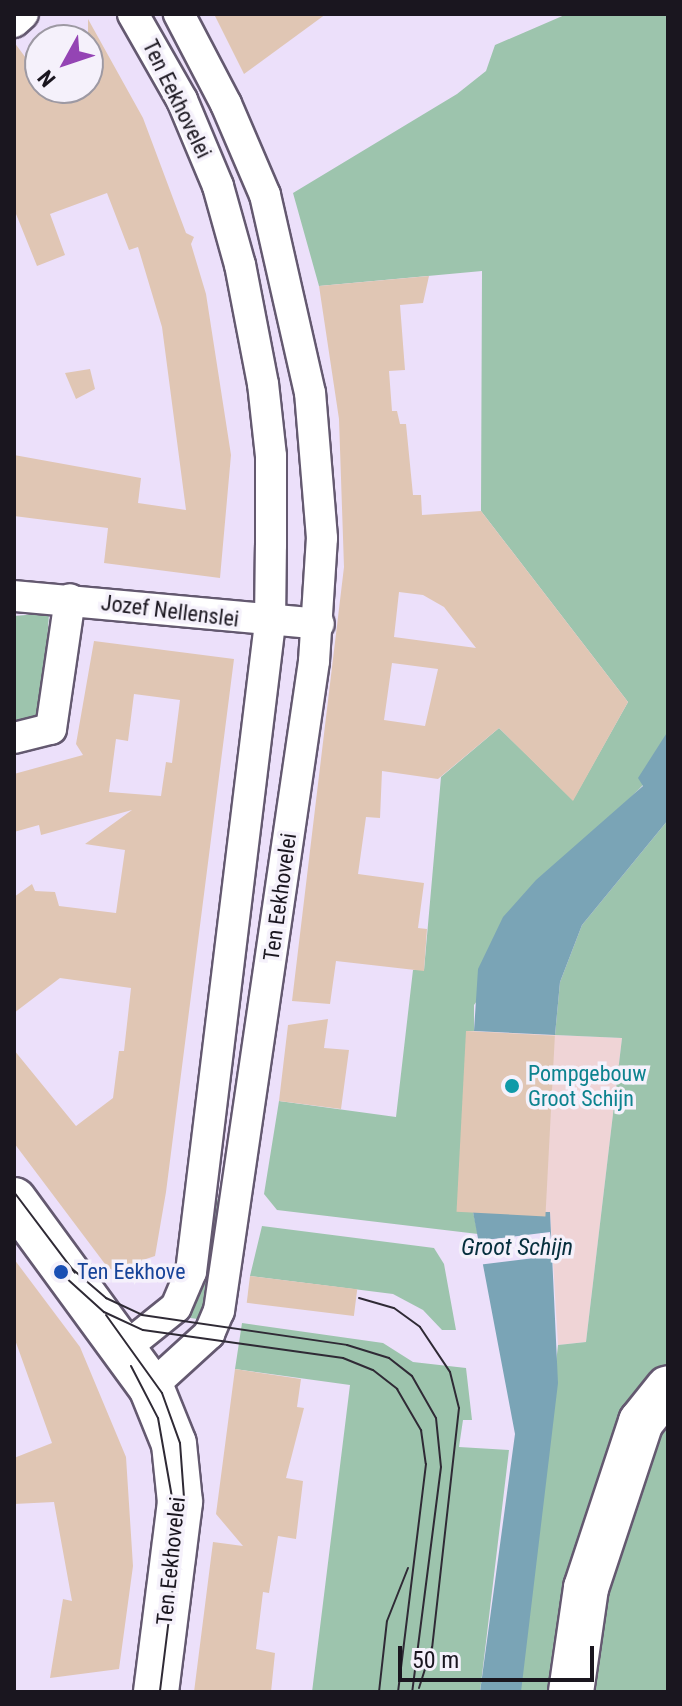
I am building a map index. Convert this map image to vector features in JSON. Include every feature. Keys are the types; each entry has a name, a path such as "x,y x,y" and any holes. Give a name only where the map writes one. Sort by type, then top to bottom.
{"main road":[{"path":"14,1200 140,1337"},
{"name":"Ten Eekhovelei","path":"140,1337 151,1387 174,1444 179,1474 156,1692"},
{"path":"571,1692 586,1588 641,1422 668,1388"}],"street":[{"path":"14,22 23,14"},
{"name":"Ten Eekhovelei","path":"133,14 182,100 220,196 263,384 271,456 270,623 187,1292 140,1337"},
{"name":"Ten Eekhovelei","path":"151,1387 209,1334 219,1311 319,624 322,538 310,393 262,184 179,14"},
{"name":"Ten Eekhovelei","path":"220,196 262,184"},
{"name":"Jozef Nellenslei","path":"14,596 70,599 270,623"},
{"name":"Jozef Nellenslei","path":"14,738 51,729 70,599"},
{"path":"270,623 319,624"},
{"path":"204,1166 240,1170"},
{"path":"140,1337 209,1334"}],"shaded area":[{"path":"466,1031 622,1038 586,1342 558,1345 550,1212 468,1212"}],"green space":[{"path":"567,14 668,14 668,731 643,785 606,823 474,1005 474,1031 466,1031 468,1211 473,1212 478,1234 277,1210 264,1194 279,1101 396,1117 413,970 424,970 441,777 499,728 573,800 628,702 481,511 482,271 319,286 293,193 457,94 486,71 495,45"},
{"path":"49,613 42,719 14,725 14,616"},
{"path":"668,820 668,1692 520,1692 558,1345 586,1342 622,1038 555,1035 560,982 582,925"},
{"path":"230,1189 204,1320 184,1317 213,1203"},
{"path":"262,1226 434,1248 444,1264 456,1330 442,1330 423,1310 393,1294 250,1276"},
{"path":"242,1323 383,1343 413,1362 466,1368 472,1420 463,1420 459,1447 509,1450 480,1692 312,1692 350,1385 235,1369"}],"water":[{"path":"668,731 668,820 582,925 560,982 555,1035 474,1031 478,969 503,917 536,880 643,786 638,778"},
{"name":"Groot Schijn","path":"473,1212 550,1212 558,1383 521,1692 480,1692 515,1434"}],"pier":[{"path":"550,1232 553,1256 481,1265 479,1241"}],"building":[{"path":"214,14 326,14 244,74"},
{"path":"14,42 24,55 24,104 104,104 104,48 143,118 186,233 194,237 191,244 206,294 231,455 220,578 104,563 108,528 14,516 14,455 141,478 138,503 186,510 162,327 138,247 129,250 107,193 50,214 65,255 37,266 14,209"},
{"path":"429,276 423,303 400,305 405,370 389,371 392,411 397,411 400,424 406,424 413,495 421,495 422,515 481,511 628,702 573,801 499,728 438,779 382,771 380,818 366,817 358,874 424,883 418,928 427,929 424,971 336,961 330,1004 292,1001 344,567 339,419 319,286","holes":["399,592 423,595 444,607 476,648 394,637","392,663 438,669 425,726 384,720"]},
{"path":"90,369 95,389 76,399 65,373"},
{"path":"94,641 234,659 166,1192 155,1256 128,1265 133,1278 108,1268 14,1143 14,1050 76,1126 113,1098 119,1051 124,1051 131,988 60,978 14,1013 14,897 32,884 35,891 55,892 59,906 116,913 125,850 85,844 132,810 41,835 39,825 14,832 14,774 83,755 76,744","holes":["134,694 180,700 172,763 166,762 161,796 109,792 116,739 128,741"]},
{"path":"328,1019 324,1048 349,1050 341,1109 279,1101 288,1025"},
{"name":"Pompgebouw Groot Schijn","path":"466,1031 555,1036 545,1216 457,1212"},
{"path":"14,1259 80,1347 126,1457 133,1566 119,1669 50,1678 63,1599 72,1601 54,1502 14,1504 14,1458 52,1443 14,1337"},
{"path":"250,1276 357,1289 354,1316 247,1303"},
{"path":"235,1369 301,1379 297,1407 304,1408 286,1478 303,1481 296,1539 278,1536 269,1593 263,1592 256,1649 275,1653 271,1692 194,1692 213,1542 243,1546 216,1514"}],"tram line":[{"path":"14,1192 75,1273"},
{"path":"70,1267 106,1298 142,1315 347,1345 389,1358 412,1376 436,1418 441,1467 412,1692"},
{"path":"64,1276 104,1312 143,1330 343,1358 373,1370 397,1389 421,1430 426,1464 398,1692"},
{"path":"359,1298 394,1308 420,1327 450,1372 459,1408 432,1647 419,1688"},
{"path":"106,1315 162,1393 180,1443 184,1498 160,1692"},
{"path":"131,1366 158,1418 172,1497"},
{"path":"379,1692 387,1621 408,1568"}],"place":[{"name":"Pompgebouw Groot Schijn","path":"512,1086"},
{"name":"Ten Eekhove","path":"61,1272"}]}
